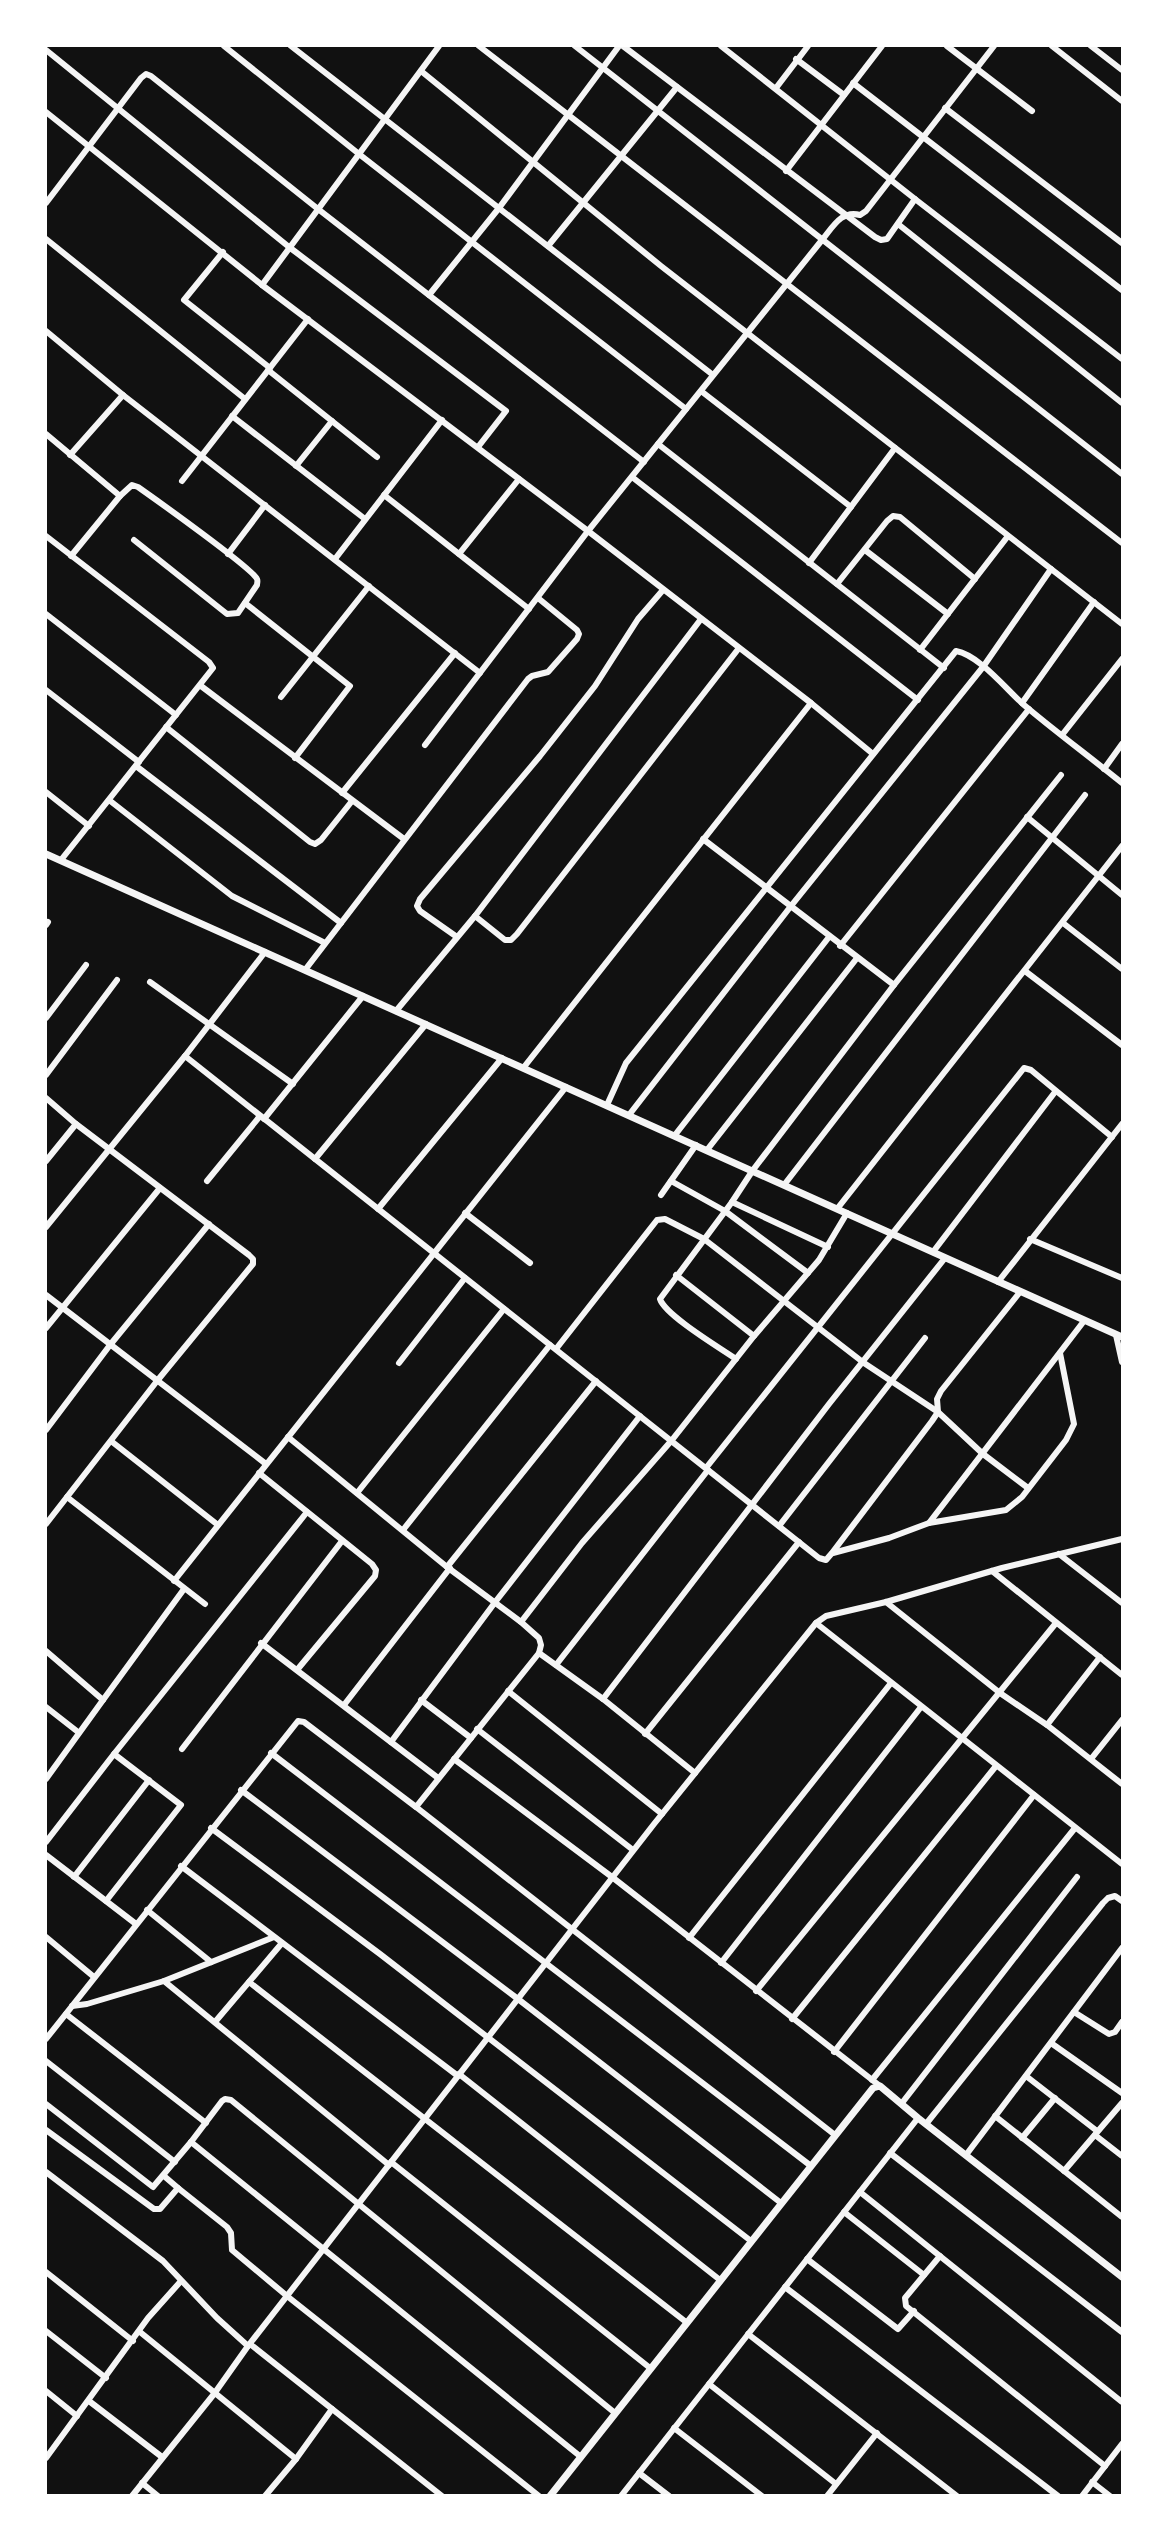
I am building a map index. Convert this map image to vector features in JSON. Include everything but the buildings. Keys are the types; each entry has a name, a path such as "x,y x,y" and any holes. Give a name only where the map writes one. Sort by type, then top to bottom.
{"street":[{"path":"224,46 686,409"},
{"path":"291,46 713,375"},
{"path":"262,285 439,46"},
{"path":"479,46 1122,543"},
{"path":"575,46 1122,474"},
{"path":"429,295 499,208 621,46 881,240 887,239 915,199"},
{"path":"721,46 1122,359"},
{"path":"786,171 882,46"},
{"path":"947,46 1032,111"},
{"path":"425,745 588,531 822,240 844,215 851,212 860,215 866,211 993,46"},
{"path":"1052,46 1122,101"},
{"path":"1091,46 1122,70"},
{"path":"776,88 804,47"},
{"path":"46,50 289,247 506,411 478,447"},
{"path":"796,59 844,95"},
{"path":"421,71 747,333 1122,624"},
{"path":"46,203 141,78 146,74 151,76 644,462"},
{"path":"853,83 1122,290"},
{"path":"548,246 677,87"},
{"path":"945,108 1122,243"},
{"path":"46,113 262,285 588,531 873,754"},
{"path":"46,190 52,195"},
{"path":"898,224 1122,403"},
{"path":"46,239 245,399"},
{"path":"223,252 184,300 377,457"},
{"path":"182,481 308,319"},
{"path":"46,331 123,395 481,673"},
{"path":"701,391 851,506"},
{"path":"70,455 123,395"},
{"path":"232,416 365,519"},
{"path":"335,559 442,420"},
{"path":"296,466 331,421"},
{"path":"46,434 120,496"},
{"path":"658,444 944,668"},
{"path":"809,563 895,448"},
{"path":"632,477 918,700"},
{"path":"459,554 519,479"},
{"path":"71,556 127,487 138,487 229,554 257,579 255,589 238,613 227,614 134,540"},
{"path":"384,495 530,608"},
{"path":"229,554 265,505"},
{"path":"836,584 893,516 900,517 975,579"},
{"path":"46,536 209,662 213,668 61,860"},
{"path":"920,650 1009,536"},
{"path":"865,550 948,614"},
{"path":"629,1115 791,906 983,667 1051,569"},
{"path":"281,697 369,586"},
{"path":"457,937 420,911 417,906 420,899 595,686 638,619 663,590"},
{"path":"305,970 528,680 532,676 548,672 577,639 577,630 538,598"},
{"path":"1021,703 1094,602"},
{"path":"245,603 350,686 295,758"},
{"path":"46,614 176,715"},
{"path":"396,1011 475,916 701,619"},
{"path":"475,916 505,940 511,940 517,934 739,648"},
{"path":"607,1105 626,1063 956,651 964,652 983,667 1021,703 1122,783"},
{"path":"342,793 455,653"},
{"path":"1062,735 1122,659"},
{"path":"201,686 404,839"},
{"path":"46,690 341,923"},
{"path":"524,1067 811,703"},
{"path":"840,946 1029,709"},
{"path":"166,727 310,842 316,844 321,840 352,801"},
{"path":"1104,769 1122,744"},
{"path":"736,1359 662,1304 662,1293 894,985 1061,775"},
{"path":"46,792 89,825"},
{"path":"784,1185 1085,795"},
{"path":"108,800 232,896 325,943"},
{"path":"1027,817 1122,895"},
{"path":"703,839 894,985"},
{"path":"837,1209 1122,846"},
{"path":"46,853 1119,1336 1122,1362"},
{"path":"1063,923 1122,969"},
{"path":"675,1135 829,937"},
{"path":"46,1227 265,953"},
{"path":"707,1150 857,958"},
{"path":"46,1018 86,965"},
{"path":"1025,971 1122,1045"},
{"path":"46,1075 117,980"},
{"path":"150,982 293,1084"},
{"path":"207,1181 293,1084 363,996"},
{"path":"315,1160 426,1024"},
{"path":"185,1056 819,1558 826,1560 938,1412 937,1399 941,1391 1020,1292"},
{"path":"378,1209 502,1058"},
{"path":"556,1665 817,1326 1018,1073 1024,1068 1031,1070 1112,1137"},
{"path":"174,1581 566,1087"},
{"path":"933,1252 1055,1092"},
{"path":"46,1098 76,1124 253,1259 253,1264 157,1381 46,1524"},
{"path":"46,1161 76,1124"},
{"path":"998,1282 1122,1124"},
{"path":"661,1195 696,1145"},
{"path":"671,1181 725,1211 808,1273"},
{"path":"46,1328 160,1188"},
{"path":"732,1202 828,1247"},
{"path":"465,1213 530,1263"},
{"path":"521,1622 582,1543 671,1440 808,1273 828,1247 847,1213"},
{"path":"403,1530 657,1220 665,1219 704,1239 864,1363 938,1412 983,1454 1028,1488"},
{"path":"46,1430 110,1345 209,1224"},
{"path":"1030,1239 1122,1278"},
{"path":"603,1699 829,1404 945,1258"},
{"path":"676,1275 754,1336"},
{"path":"399,1363 465,1278"},
{"path":"46,1295 266,1464"},
{"path":"357,1493 504,1309"},
{"path":"929,1523 1084,1321"},
{"path":"779,1526 925,1338"},
{"path":"832,1553 889,1538 929,1523 1006,1510 1016,1505 1066,1440 1074,1424 1060,1353"},
{"path":"344,1705 596,1381"},
{"path":"391,1742 421,1699 640,1416"},
{"path":"288,1437 539,1638 539,1653 415,1807"},
{"path":"111,1441 218,1525"},
{"path":"259,1473 373,1564 376,1570 375,1576 297,1670"},
{"path":"67,1497 205,1604"},
{"path":"46,1842 307,1512"},
{"path":"132,2496 214,2394 249,2345 633,1850 816,1623 826,1616 1122,1539"},
{"path":"182,1749 342,1541"},
{"path":"645,1734 799,1542"},
{"path":"1059,1554 1122,1603"},
{"path":"992,1571 1122,1675"},
{"path":"46,1776 184,1588"},
{"path":"886,1602 1000,1693 1047,1725 1122,1784"},
{"path":"816,1623 1122,1864"},
{"path":"756,1991 1056,1623"},
{"path":"261,1643 438,1778"},
{"path":"46,1651 103,1700"},
{"path":"539,1653 603,1699 695,1773"},
{"path":"1047,1725 1101,1657"},
{"path":"689,1938 891,1683"},
{"path":"508,1691 662,1814"},
{"path":"421,1699 471,1738"},
{"path":"46,1707 78,1732"},
{"path":"721,1963 921,1707"},
{"path":"1091,1759 1122,1720"},
{"path":"46,2039 298,1721 572,1928 835,2135"},
{"path":"477,1730 633,1850"},
{"path":"271,1753 811,2166"},
{"path":"106,1901 181,1805 114,1754"},
{"path":"454,1759 612,1877 1122,2277"},
{"path":"792,2019 996,1766"},
{"path":"74,1877 149,1780"},
{"path":"241,1790 518,1999 781,2203"},
{"path":"834,2052 1034,1795"},
{"path":"211,1828 488,2037 751,2241"},
{"path":"872,2080 1075,1828"},
{"path":"46,1855 136,1924"},
{"path":"181,1866 458,2075 720,2280"},
{"path":"901,2103 1077,1877"},
{"path":"926,2124 1102,1903 1115,1896 1122,1901"},
{"path":"147,1910 211,1962"},
{"path":"46,1937 94,1977"},
{"path":"71,2006 88,2004 164,1980 274,1937"},
{"path":"215,2022 282,1943"},
{"path":"966,2155 1122,1948"},
{"path":"164,1980 650,2368"},
{"path":"249,1982 686,2322"},
{"path":"1074,2012 1109,2034 1115,2032 1122,2022"},
{"path":"66,2014 206,2123"},
{"path":"1051,2043 1122,2093"},
{"path":"46,2061 175,2162"},
{"path":"1026,2076 1122,2156"},
{"path":"1117,2087 1122,2080"},
{"path":"550,2496 871,2090 880,2087"},
{"path":"1022,2137 1055,2098"},
{"path":"46,2104 150,2186 157,2184 164,2176 222,2101 231,2100 360,2202 615,2413"},
{"path":"1064,2171 1122,2103"},
{"path":"995,2116 1122,2217"},
{"path":"621,2496 918,2118"},
{"path":"46,2130 154,2209 160,2209 178,2188"},
{"path":"191,2143 580,2457"},
{"path":"890,2153 1122,2332"},
{"path":"46,2172 163,2261 249,2345 442,2496"},
{"path":"164,2176 227,2227 231,2233 232,2250 539,2496"},
{"path":"860,2192 1122,2402"},
{"path":"844,2212 923,2276"},
{"path":"940,2256 905,2298 906,2306 1105,2466"},
{"path":"807,2259 898,2329 914,2311"},
{"path":"46,2272 133,2341"},
{"path":"46,2458 159,2304 181,2281"},
{"path":"785,2287 1058,2496"},
{"path":"46,2332 106,2378"},
{"path":"140,2332 296,2459"},
{"path":"748,2334 957,2496"},
{"path":"709,2384 836,2484"},
{"path":"46,2391 77,2416"},
{"path":"89,2402 162,2457"},
{"path":"265,2496 332,2409"},
{"path":"674,2428 762,2496"},
{"path":"827,2496 877,2433"},
{"path":"1082,2496 1122,2444"},
{"path":"639,2473 668,2496"},
{"path":"1092,2482 1110,2496"},
{"path":"142,2483 158,2496"}]}
